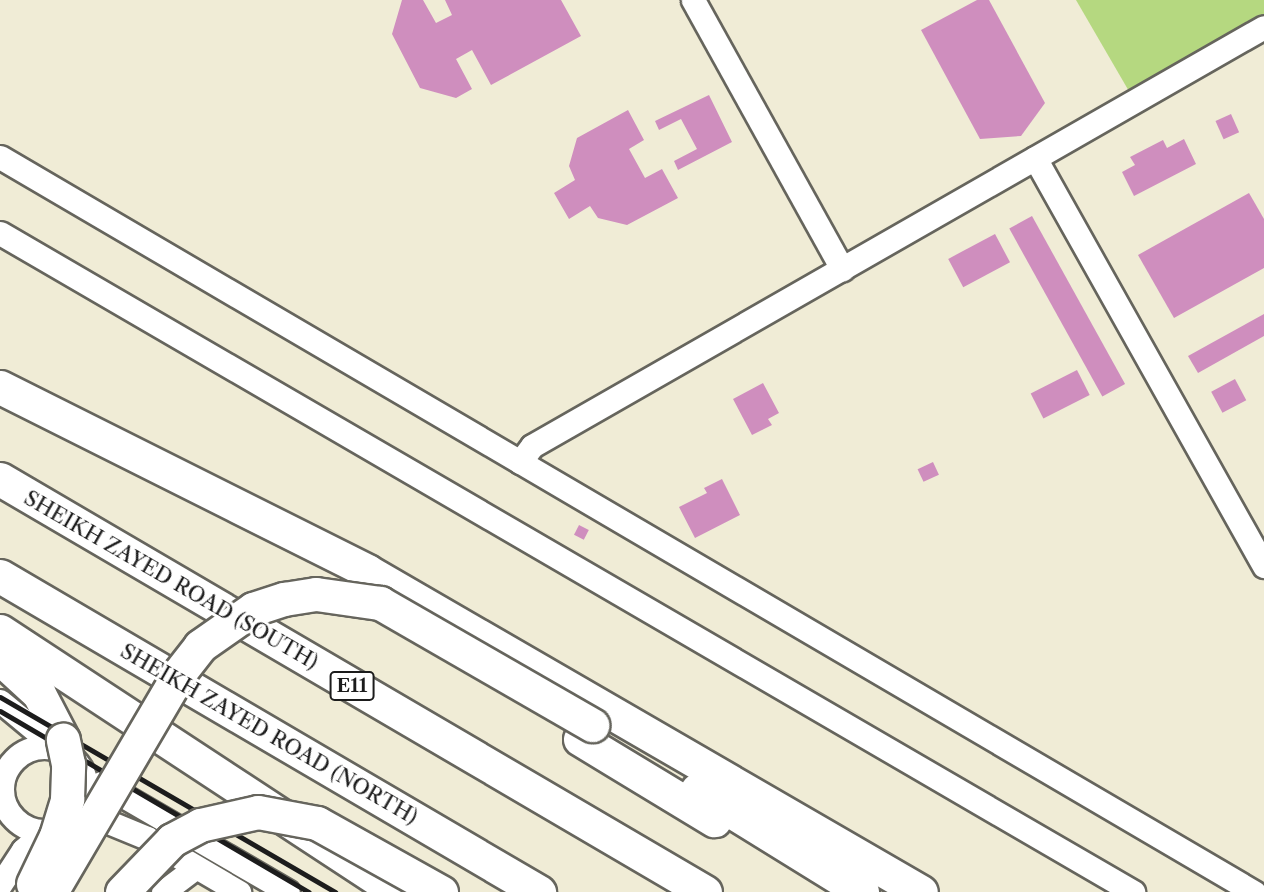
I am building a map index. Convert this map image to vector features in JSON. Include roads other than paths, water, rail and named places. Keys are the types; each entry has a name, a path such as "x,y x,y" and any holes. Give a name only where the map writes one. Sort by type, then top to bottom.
{"highway":[{"path":"0,387 367,571 921,892"},
{"name":"SHEIKH ZAYED ROAD (SOUTH)","path":"0,479 705,892"},
{"name":"SHEIKH ZAYED ROAD (NORTH)","path":"0,576 539,892"},
{"path":"51,892 180,672 200,646 244,615 284,599 327,594 380,603 833,892"},
{"path":"78,892 196,682 228,649 279,624 336,617 381,626 586,732 862,892"},
{"path":"0,631 397,892"},
{"path":"0,658 39,694 68,764 66,799 56,836 29,892"},
{"path":"122,892 148,860 172,840 200,825 258,812 288,814 317,823 441,892"}],"street":[{"path":"693,0 842,269"},
{"path":"520,462 532,446 1264,27"},
{"path":"0,157 1254,892"},
{"path":"1035,158 1264,566"},
{"path":"0,233 1133,892"},
{"path":"0,701 60,744 81,770 288,892"},
{"path":"60,744 27,750 2,765 1,792 8,812 24,827 45,831 65,826 80,811 86,790 81,770"},
{"path":"80,811 136,833 239,892"},
{"path":"0,834 8,812"},
{"path":"0,885 23,850 45,831"},
{"path":"163,892 196,867"}],"railway":[{"path":"0,697 335,892"},
{"path":"0,711 309,892"}]}
